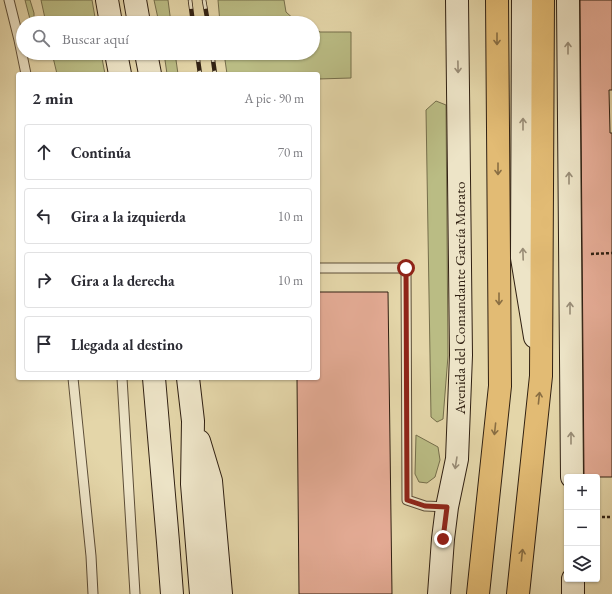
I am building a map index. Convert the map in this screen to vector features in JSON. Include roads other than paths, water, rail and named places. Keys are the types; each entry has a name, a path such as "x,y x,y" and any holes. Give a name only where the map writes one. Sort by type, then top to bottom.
{"main road":[{"path":"478,594 500,386 497,0"},
{"path":"518,594 541,376 543,0"}],"street":[{"path":"107,0 110,16"},
{"path":"135,0 138,16"},
{"name":"Avenida del Comandante García Morato","path":"439,594 447,507 457,460 461,355 457,0"},
{"path":"523,0 522,258 541,376"},
{"path":"568,0 572,474"},
{"path":"117,60 120,72"},
{"path":"147,60 150,72"},
{"path":"154,380 172,594"},
{"path":"188,380 193,421 192,484 201,594"},
{"path":"193,421 211,480 221,594"},
{"path":"573,582 573,594"}],"lane":[{"path":"9,0 16,28"},
{"path":"23,60 26,72"},
{"path":"320,268 406,268 407,500 425,506 447,507"},
{"path":"72,380 91,556 93,594"},
{"path":"122,380 136,594"}],"railway":[{"path":"190,0 192,16"},
{"path":"204,0 207,16"},
{"path":"198,60 200,72"},
{"path":"213,60 215,72"}]}
